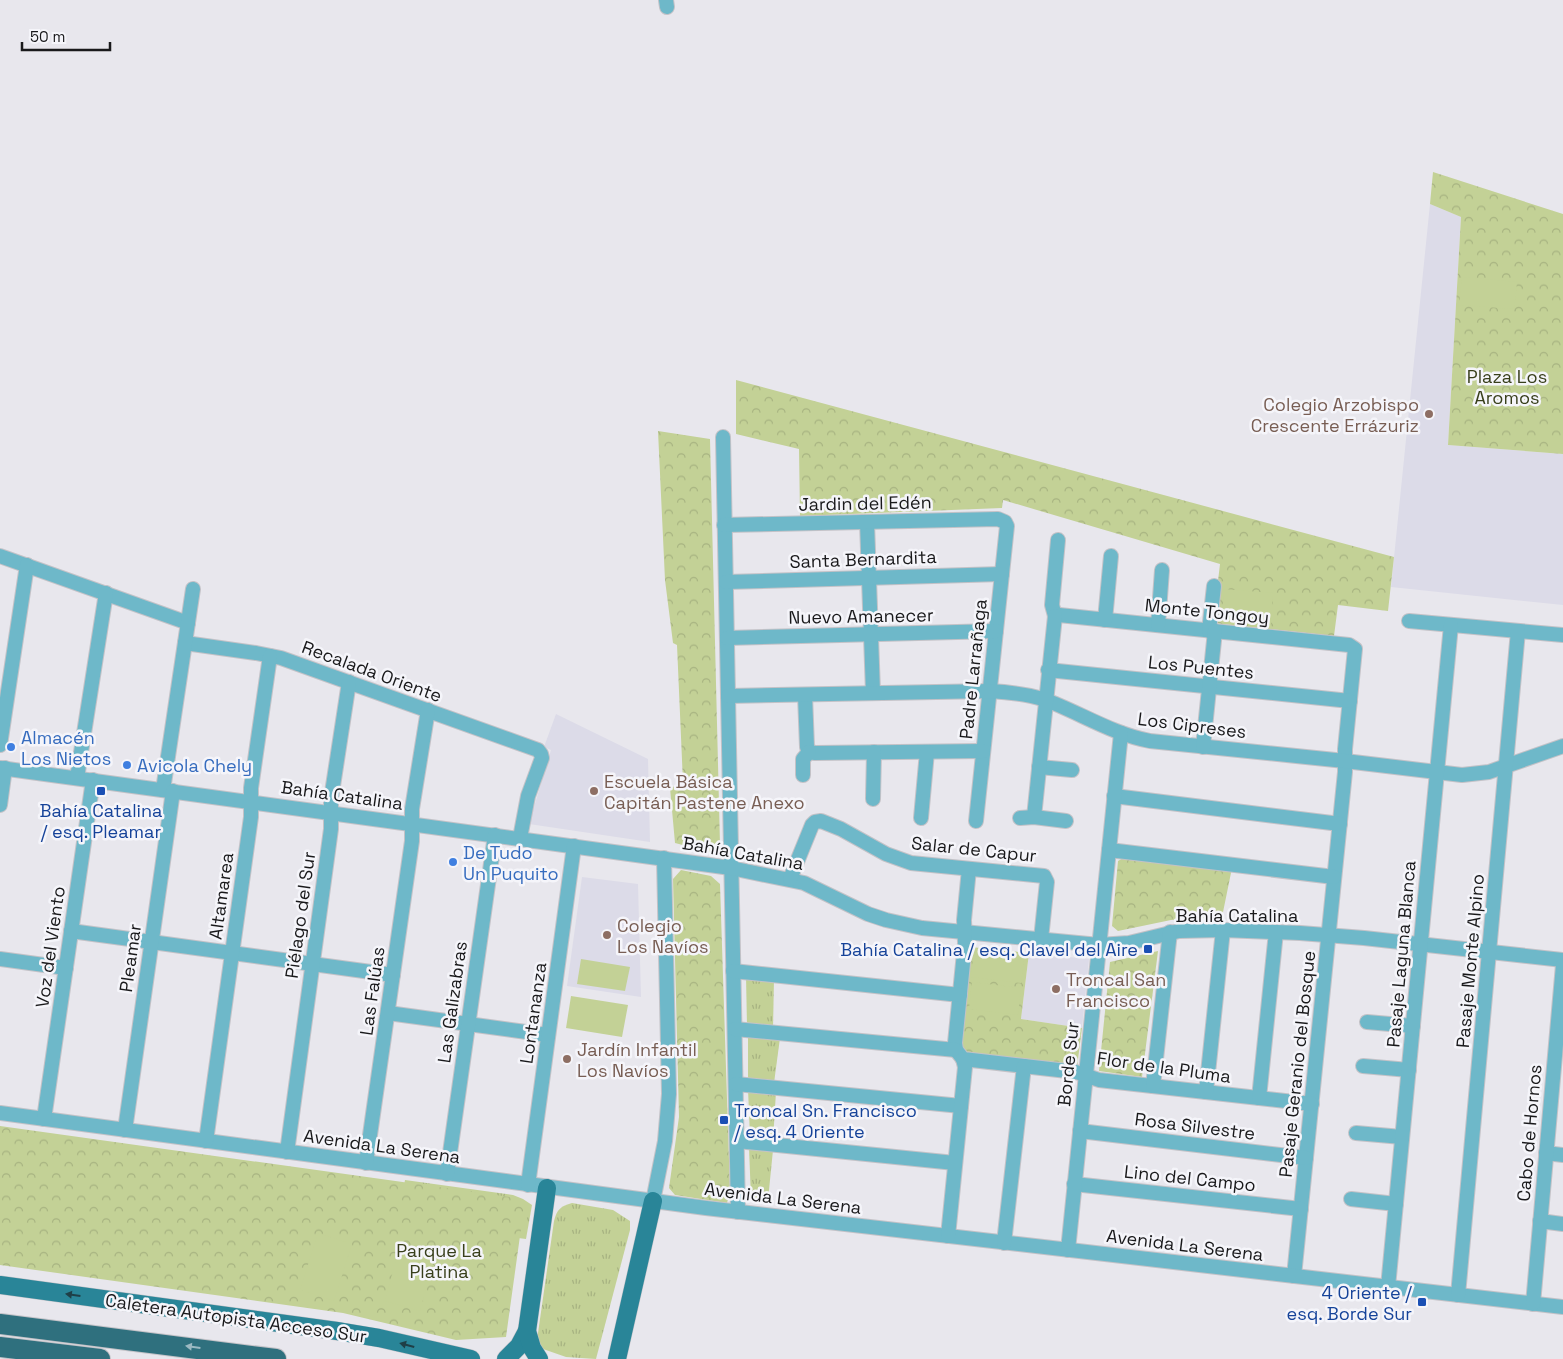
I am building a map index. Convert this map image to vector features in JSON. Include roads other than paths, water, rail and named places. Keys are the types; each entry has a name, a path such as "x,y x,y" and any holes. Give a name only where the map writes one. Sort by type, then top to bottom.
{"highway":[{"path":"2,1324 276,1359"},
{"path":"0,1347 100,1359"}],"main road":[{"path":"539,1359 532,1348 528,1331 547,1188"},
{"path":"617,1359 653,1201"},
{"name":"Caletera Autopista Acceso Sur","path":"0,1286 337,1331 471,1359"},
{"path":"506,1359 519,1346 528,1331"}],"street":[{"path":"723,437 738,1212"},
{"name":"Jardin del Edén","path":"724,525 998,519 1005,522"},
{"path":"867,522 873,694"},
{"name":"Padre Larrañaga","path":"976,821 1007,526 1005,522"},
{"path":"1058,540 1052,606 1055,616 1039,767 1027,818 1066,821"},
{"path":"0,556 188,623"},
{"path":"1105,620 1110,556"},
{"path":"0,745 5,678 27,565"},
{"path":"1158,625 1162,570"},
{"name":"Santa Bernardita","path":"726,582 1002,574"},
{"path":"1204,746 1214,586"},
{"name":"Pleamar","path":"125,1130 152,942 185,643 193,589"},
{"path":"77,778 106,593"},
{"name":"Monte Tongoy","path":"1055,616 1158,625 1354,647"},
{"path":"1409,621 1563,635"},
{"name":"Pasaje Laguna Blanca","path":"1388,1287 1451,625"},
{"name":"Nuevo Amanecer","path":"727,638 996,631"},
{"name":"Pasaje Monte Alpino","path":"1458,1295 1518,631"},
{"name":"Recalada Oriente","path":"185,643 270,656 349,682 536,749 542,758 528,796 520,838"},
{"name":"Pasaje Geranio del Bosque","path":"1294,1276 1340,824 1354,647"},
{"name":"Altamarea","path":"206,1141 251,817 251,788 270,656"},
{"name":"Los Puentes","path":"1048,670 1350,701"},
{"name":"Piélago del Sur","path":"287,1152 331,829 331,798 349,682"},
{"name":"Los Cipreses","path":"728,696 990,691 1028,695 1045,700 1121,733 1150,741 1345,761 1437,773 1480,774 1563,746"},
{"path":"805,695 807,747 809,752"},
{"name":"Las Falúas","path":"366,1163 412,842 412,809 428,710"},
{"name":"Borde Sur","path":"1068,1250 1121,733"},
{"path":"809,752 983,751"},
{"path":"803,775 803,759 809,752"},
{"path":"873,799 874,752"},
{"path":"921,818 927,752"},
{"path":"1039,767 1072,770"},
{"path":"0,805 3,768"},
{"name":"Bahía Catalina","path":"3,768 731,868 790,879 814,886 852,907 886,920 922,928 1099,945 1129,943 1184,930 1276,932 1329,935 1563,960"},
{"name":"Voz del Viento","path":"44,1119 93,780"},
{"path":"1114,796 1340,824"},
{"name":"Salar de Capur","path":"790,879 812,826 816,822 821,821 841,829 879,851 903,861 1042,876 1046,878 1042,939"},
{"name":"Las Galizabras","path":"447,1174 495,835"},
{"name":"Lontananza","path":"528,1185 574,846"},
{"path":"1109,850 1334,877"},
{"path":"653,1201 665,1142 669,1094 664,858"},
{"path":"948,1236 965,1067 955,1043 965,943 964,920 969,869"},
{"path":"1206,1092 1223,930"},
{"path":"71,931 393,975"},
{"path":"1153,1086 1170,932"},
{"path":"1259,1098 1276,932"},
{"path":"0,959 66,968"},
{"name":"Cabo de Hornos","path":"1533,1304 1546,1153 1558,1084 1563,965"},
{"path":"734,971 960,995"},
{"path":"388,1013 548,1035"},
{"path":"1366,1022 1413,1026"},
{"name":"Flor de la Pluma","path":"735,1029 960,1055 1024,1066 1076,1072 1099,1080 1312,1104"},
{"path":"1004,1242 1024,1066"},
{"path":"1363,1066 1409,1070"},
{"path":"736,1084 961,1106"},
{"name":"Avenida La Serena","path":"0,1113 547,1188 738,1212 1563,1307"},
{"name":"Rosa Silvestre","path":"1080,1132 1306,1158"},
{"path":"1356,1133 1402,1137"},
{"path":"737,1141 955,1163"},
{"path":"1546,1153 1563,1154"},
{"name":"Lino del Campo","path":"1074,1184 1301,1209"},
{"path":"1351,1199 1396,1204"},
{"path":"1540,1221 1563,1224"}],"place":[{"name":"Colegio Arzobispo Crescente Errázuriz","path":"1429,414"},
{"name":"Almacén Los Nietos","path":"11,747"},
{"name":"Avicola Chely","path":"127,765"},
{"name":"Bahía Catalina / esq. Pleamar","path":"101,791"},
{"name":"Escuela Básica Capitán Pastene Anexo","path":"594,791"},
{"name":"De Tudo Un Puquito","path":"453,862"},
{"name":"Colegio Los Navíos","path":"607,935"},
{"name":"Bahía Catalina / esq. Clavel del Aire","path":"1148,949"},
{"name":"Troncal San Francisco","path":"1056,989"},
{"name":"Jardín Infantil Los Navíos","path":"567,1059"},
{"name":"Troncal Sn. Francisco / esq. 4 Oriente","path":"724,1120"},
{"name":"4 Oriente / esq. Borde Sur","path":"1422,1302"}],"park label":[{"name":"Plaza Los Aromos","path":"1507,386"},
{"name":"Parque La Platina","path":"439,1260"}]}
